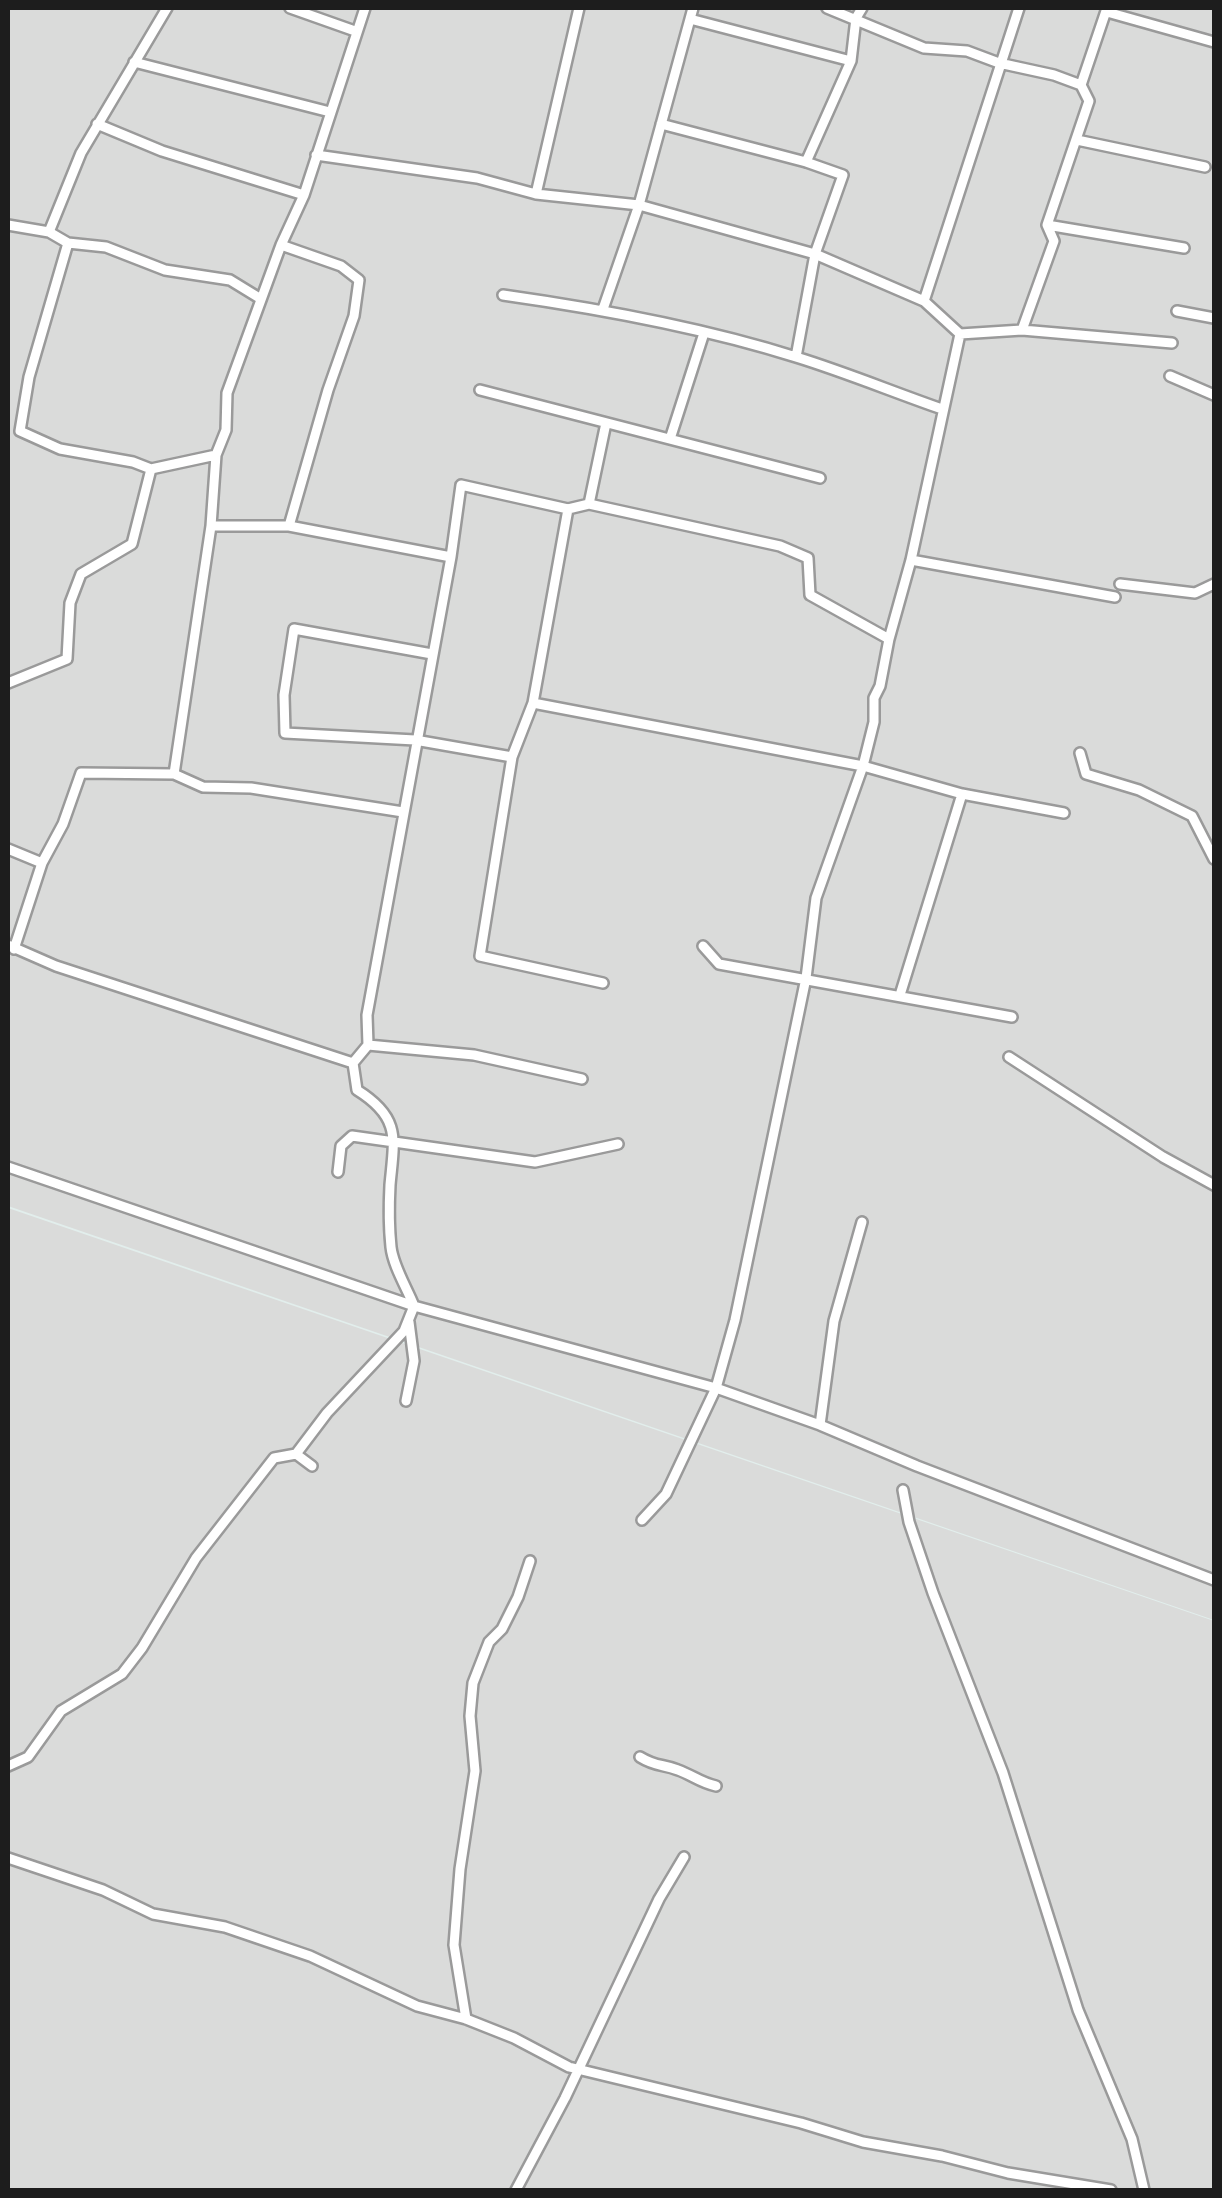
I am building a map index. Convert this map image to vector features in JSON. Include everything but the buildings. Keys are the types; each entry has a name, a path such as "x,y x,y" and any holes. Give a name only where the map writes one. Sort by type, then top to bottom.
{"street":[{"path":"49,232 97,124 167,8"},
{"path":"290,8 355,31"},
{"path":"174,774 211,526 216,456 226,430 227,393 280,244 304,195 365,8"},
{"path":"536,194 579,8"},
{"path":"603,309 639,205 693,8"},
{"path":"826,8 924,48 967,50 998,63 1082,85"},
{"path":"806,162 851,62 856,18 862,8"},
{"path":"924,302 998,63 1019,8"},
{"path":"1022,330 1054,241 1047,226 1089,101 1082,85 1106,10 1214,42"},
{"path":"690,19 851,62"},
{"path":"134,62 330,112"},
{"path":"97,124 162,151 304,195"},
{"path":"661,124 843,175 815,254 796,357"},
{"path":"1077,140 1205,167"},
{"path":"316,155 477,178 536,194 639,205 815,254 924,302 960,334 1022,330 1172,343"},
{"path":"8,225 49,232 68,243 106,247 166,270 230,280 261,299"},
{"path":"1047,226 1184,248"},
{"path":"68,243 29,377 20,432 60,448 151,469 216,456"},
{"path":"280,244 341,266 359,280 354,316 324,404 290,526"},
{"path":"503,295 603,309 704,332 796,357 942,409"},
{"path":"1177,311 1214,318"},
{"path":"670,439 704,332"},
{"path":"642,1520 666,1494 716,1388 735,1320 806,978 816,898 863,766 960,334"},
{"path":"1170,376 1214,395"},
{"path":"480,390 820,478"},
{"path":"588,504 606,424"},
{"path":"8,684 67,658 70,603 81,574 132,544 151,469"},
{"path":"8,1766 28,1757 61,1711 122,1674 196,1558 274,1458 296,1454 326,1414 404,1332 414,1306 391,1251 390,1186 396,1144 392,1126 370,1098 358,1090 354,1063 368,1045 366,1015 461,485 568,510 588,504 780,546 808,558 810,595 889,639"},
{"path":"568,510 546,646 533,703 512,757 480,956 603,984"},
{"path":"211,526 290,526 451,557"},
{"path":"911,560 1115,597"},
{"path":"1120,584 1195,594 1214,584"},
{"path":"432,654 294,629 284,695 285,734 416,740 512,757"},
{"path":"533,703 863,766 962,794 1064,814"},
{"path":"1080,753 1086,774 1139,790 1192,816 1214,859"},
{"path":"354,1063 56,966 11,947 80,773 174,774 203,787 251,788 403,812"},
{"path":"900,995 962,794"},
{"path":"8,848 42,863"},
{"path":"704,946 719,964 1012,1017"},
{"path":"368,1045 474,1055 582,1079"},
{"path":"1008,1057 1163,1157 1214,1185"},
{"path":"338,1172 341,1146 352,1136 535,1162 618,1144"},
{"path":"8,1166 414,1306 716,1388 1214,1580"},
{"path":"820,1425 834,1321 862,1222"},
{"path":"406,1401 414,1361 409,1320"},
{"path":"296,1454 312,1466"},
{"path":"903,1490 921,1557 1003,1772 1078,2010 1132,2139 1144,2190"},
{"path":"466,2019 454,1945 460,1869 475,1770 470,1716 473,1683 489,1642 502,1629 518,1597 530,1562"},
{"path":"640,1757 658,1768 675,1768 716,1786"},
{"path":"516,2190 659,1899 684,1856"},
{"path":"8,1858 103,1890 153,1914 226,1928 310,1956 417,2006 466,2019 514,2038 578,2070 801,2122 863,2142 1111,2190"}],"shaded area":[{"path":"8,8 1214,8 1214,1620 8,1206"},
{"path":"8,1208 1214,1621 1214,2190 8,2190"}]}
